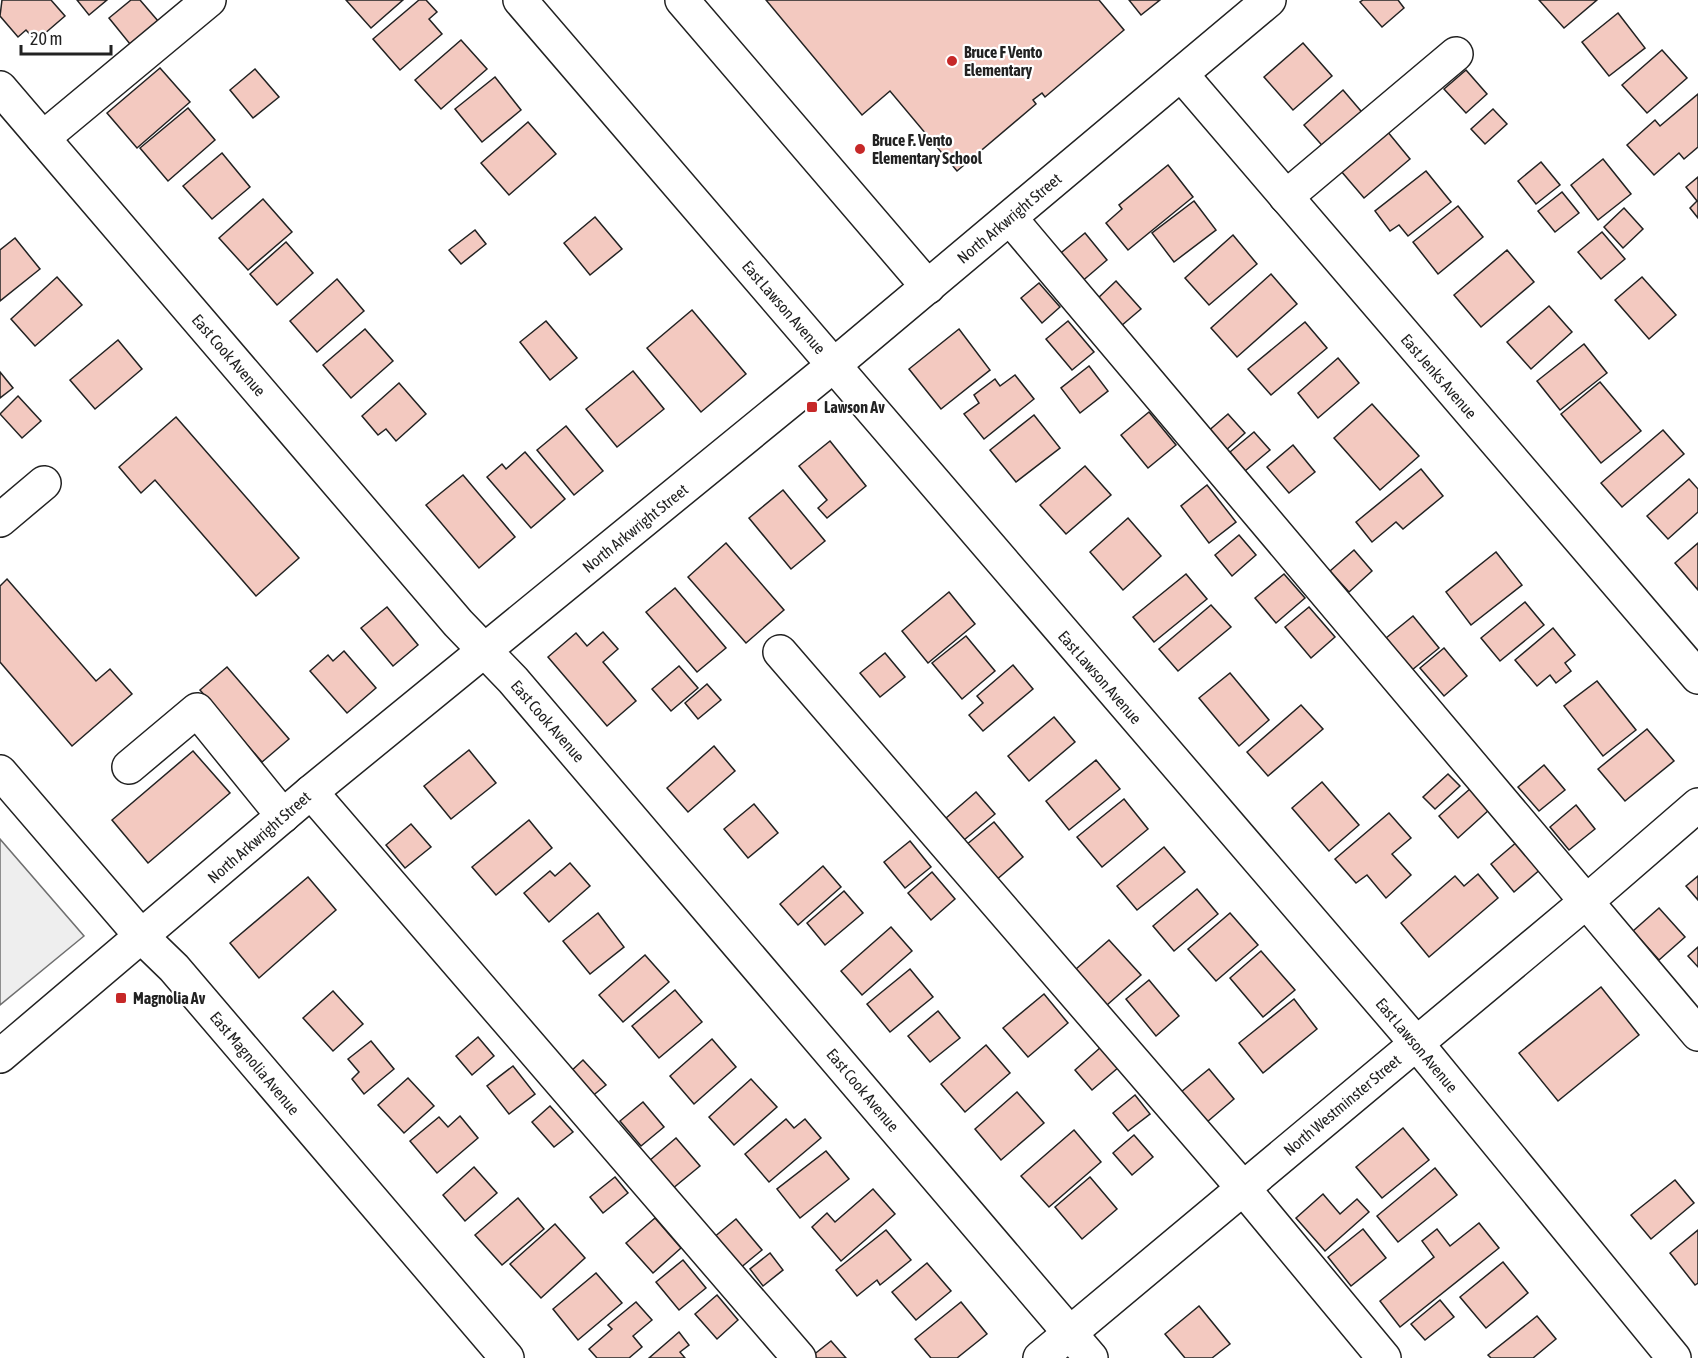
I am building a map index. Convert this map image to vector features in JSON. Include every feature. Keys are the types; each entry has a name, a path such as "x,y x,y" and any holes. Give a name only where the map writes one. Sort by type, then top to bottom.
{"street":[{"path":"43,138 209,0"},
{"name":"East Lawson Avenue","path":"520,0 1417,1044 1674,1358"},
{"path":"682,0 928,286"},
{"name":"North Arkwright Street","path":"0,1056 311,792 834,365 1269,0"},
{"path":"1286,197 1456,54"},
{"name":"East Jenks Avenue","path":"1181,74 1698,677"},
{"name":"East Cook Avenue","path":"0,88 1081,1346"},
{"path":"1010,218 1698,1034"},
{"path":"0,520 44,483"},
{"path":"780,652 1243,1188 1384,1358"},
{"path":"129,767 197,710 283,816"},
{"name":"East Magnolia Avenue","path":"0,772 142,937 174,968 507,1358"},
{"path":"311,792 799,1358"},
{"name":"North Westminster Street","path":"1040,1358 1081,1346 1243,1188 1587,901 1698,805"}],"shaded area":[{"path":"0,839 84,936 0,1005"}],"building":[{"path":"2,0 51,0 65,16 36,41 26,30 18,37 0,16"},
{"path":"77,0 107,0 89,15"},
{"path":"131,0 140,0 158,21 130,44 109,18"},
{"path":"346,0 403,0 371,28"},
{"path":"419,0 426,0 437,12 429,19 442,34 400,70 373,39"},
{"name":"Bruce F Vento Elementary","path":"766,0 1099,0 1124,30 1045,97 1042,93 1033,100 1036,104 957,171 890,91 862,115"},
{"path":"1129,0 1160,0 1141,15"},
{"path":"1363,0 1398,0 1404,8 1382,27 1360,2"},
{"path":"1539,0 1597,0 1564,28"},
{"path":"1618,13 1645,48 1609,76 1582,42"},
{"path":"461,40 487,69 441,109 415,80"},
{"path":"1303,43 1332,76 1293,110 1264,77"},
{"path":"1662,50 1687,78 1647,113 1622,85"},
{"path":"160,68 190,102 137,148 107,113"},
{"path":"255,69 279,97 253,118 230,90"},
{"path":"1466,70 1487,94 1466,113 1444,89"},
{"path":"495,77 521,110 482,142 455,109"},
{"path":"1343,90 1366,117 1327,151 1304,125"},
{"path":"1698,94 1698,147 1684,159 1679,153 1654,175 1627,145 1655,120 1660,126"},
{"path":"188,108 215,140 168,181 140,148"},
{"path":"1493,109 1507,124 1485,144 1471,129"},
{"path":"528,122 556,154 509,195 481,163"},
{"path":"1387,131 1410,159 1364,198 1341,171"},
{"path":"222,153 250,187 212,219 183,186"},
{"path":"1603,159 1631,194 1598,220 1571,185"},
{"path":"1541,162 1560,185 1536,204 1518,181"},
{"path":"1168,165 1193,197 1128,250 1106,223 1122,209 1119,205"},
{"path":"1426,171 1451,202 1408,236 1399,225 1390,231 1375,211"},
{"path":"1698,177 1698,218 1690,208 1697,201 1686,187"},
{"path":"1562,192 1579,213 1555,232 1538,211"},
{"path":"263,199 292,232 248,270 219,238"},
{"path":"1194,201 1216,230 1174,262 1152,233"},
{"path":"1458,206 1483,237 1438,274 1413,242"},
{"path":"1624,208 1643,229 1623,248 1604,227"},
{"path":"595,217 622,249 590,275 564,243"},
{"path":"475,230 486,244 461,264 449,250"},
{"path":"1602,232 1625,259 1601,279 1578,252"},
{"path":"1085,233 1107,260 1080,283 1057,256"},
{"path":"1233,235 1257,264 1209,305 1185,278"},
{"path":"15,238 40,269 0,301 0,250"},
{"path":"286,242 313,273 277,305 250,274"},
{"path":"1507,250 1534,282 1481,327 1454,295"},
{"path":"1271,274 1297,304 1237,357 1211,328"},
{"path":"57,277 82,305 35,346 11,319"},
{"path":"1642,277 1676,315 1649,339 1615,300"},
{"path":"337,279 364,311 317,352 290,321"},
{"path":"1116,281 1141,309 1121,326 1097,299"},
{"path":"1039,283 1060,307 1042,323 1021,298"},
{"path":"1549,306 1572,332 1531,369 1507,342"},
{"path":"692,310 746,374 701,412 647,348"},
{"path":"546,321 577,358 550,380 520,342"},
{"path":"1068,321 1094,352 1072,370 1046,339"},
{"path":"1305,322 1327,348 1271,395 1248,369"},
{"path":"365,329 393,361 351,398 323,365"},
{"path":"959,329 990,370 941,409 909,369"},
{"path":"118,340 142,369 95,409 70,380"},
{"path":"1584,344 1607,373 1560,410 1537,381"},
{"path":"1338,358 1359,383 1318,418 1298,393"},
{"path":"1089,366 1108,391 1080,413 1061,388"},
{"path":"633,371 664,409 617,447 586,409"},
{"path":"0,372 13,388 0,398"},
{"path":"1015,375 1034,399 984,439 964,414 979,403 974,395 995,379 1000,386"},
{"path":"1600,382 1641,431 1601,463 1561,414"},
{"path":"399,383 426,414 396,441 386,429 378,435 362,416"},
{"path":"18,396 41,421 22,438 0,414"},
{"path":"1372,404 1419,456 1380,490 1334,438"},
{"path":"1149,412 1176,445 1148,468 1121,435"},
{"path":"1228,414 1245,433 1224,452 1206,433"},
{"path":"1034,415 1060,448 1016,482 990,450"},
{"path":"176,417 299,558 256,596 155,480 141,493 119,467"},
{"path":"566,426 603,471 574,495 537,450"},
{"path":"1663,430 1684,454 1622,507 1601,483"},
{"path":"1254,432 1270,450 1245,471 1230,452"},
{"path":"830,441 866,486 827,518 818,508 827,500 799,466"},
{"path":"1293,445 1315,472 1289,493 1267,467"},
{"path":"525,452 565,499 531,528 487,477 502,464 506,469"},
{"path":"1085,466 1111,495 1066,534 1040,505"},
{"path":"1421,469 1443,496 1403,529 1396,522 1372,542 1356,522"},
{"path":"463,475 515,537 479,568 426,505"},
{"path":"1689,479 1698,489 1698,512 1668,539 1647,516"},
{"path":"1207,485 1236,522 1209,543 1181,506"},
{"path":"783,490 825,541 791,569 749,518"},
{"path":"1128,518 1161,556 1123,590 1090,552"},
{"path":"1239,535 1256,555 1232,576 1215,555"},
{"path":"726,543 784,610 746,643 688,577"},
{"path":"1698,543 1698,590 1675,563"},
{"path":"1354,550 1372,571 1349,592 1330,571"},
{"path":"1496,552 1522,585 1471,625 1446,592"},
{"path":"1186,574 1207,599 1154,642 1133,617"},
{"path":"1284,574 1305,598 1276,623 1255,598"},
{"path":"7,579 96,681 110,669 132,694 72,746 0,662 0,586"},
{"path":"675,588 726,648 697,672 646,612"},
{"path":"949,592 975,624 928,663 902,631"},
{"path":"1525,602 1544,625 1500,661 1481,638"},
{"path":"1211,605 1231,627 1178,671 1159,649"},
{"path":"387,607 418,645 393,666 361,628"},
{"path":"1309,607 1335,637 1311,658 1285,627"},
{"path":"1413,616 1439,648 1412,670 1386,638"},
{"path":"1553,628 1575,655 1565,663 1571,671 1556,683 1550,675 1537,686 1515,660"},
{"path":"603,632 618,649 603,662 636,701 607,726 548,657 576,633 587,646"},
{"path":"966,636 995,671 962,699 932,663"},
{"path":"1444,648 1467,676 1444,696 1420,668"},
{"path":"344,651 376,688 347,713 310,671 328,655 333,661"},
{"path":"885,653 905,677 880,697 860,673"},
{"path":"1013,665 1033,689 983,731 969,715 983,703 977,696"},
{"path":"679,666 698,688 671,711 652,689"},
{"path":"227,667 289,739 262,762 200,690"},
{"path":"1230,673 1269,720 1239,746 1199,698"},
{"path":"1597,681 1636,730 1603,756 1564,706"},
{"path":"707,684 721,700 698,719 685,703"},
{"path":"1301,705 1323,729 1268,776 1247,752"},
{"path":"1054,717 1075,742 1029,781 1008,756"},
{"path":"1647,729 1674,761 1625,801 1598,769"},
{"path":"714,746 735,771 688,812 667,788"},
{"path":"469,750 496,783 451,819 424,786"},
{"path":"193,751 230,793 148,863 112,820"},
{"path":"1096,760 1120,789 1069,830 1046,801"},
{"path":"1544,765 1565,790 1539,811 1518,787"},
{"path":"1448,774 1460,786 1435,809 1423,797"},
{"path":"1322,782 1359,825 1329,851 1292,808"},
{"path":"1471,788 1489,810 1458,838 1439,816"},
{"path":"976,792 995,814 964,840 946,818"},
{"path":"1124,799 1148,829 1102,867 1077,837"},
{"path":"754,804 778,833 748,858 724,829"},
{"path":"1576,805 1595,829 1569,850 1550,827"},
{"path":"1389,813 1411,838 1392,854 1411,875 1386,898 1367,875 1356,883 1335,859"},
{"path":"529,820 552,848 496,895 472,867"},
{"path":"994,822 1023,857 995,881 966,845"},
{"path":"411,824 431,847 405,868 386,845"},
{"path":"910,841 931,867 905,888 884,862"},
{"path":"1518,841 1542,868 1514,892 1491,864"},
{"path":"1164,847 1185,872 1137,910 1117,886"},
{"path":"570,863 590,886 549,922 524,893 550,871 555,876"},
{"path":"823,866 841,887 798,925 780,904"},
{"path":"932,872 955,899 931,920 908,893"},
{"path":"1478,874 1498,898 1429,957 1401,923 1455,876 1464,886"},
{"path":"1698,876 1698,900 1686,886"},
{"path":"308,877 336,910 259,978 230,943"},
{"path":"1197,889 1218,914 1174,951 1153,926"},
{"path":"844,891 863,913 825,945 807,923"},
{"path":"1659,908 1685,937 1659,960 1633,931"},
{"path":"598,913 624,947 590,974 563,941"},
{"path":"1230,913 1258,945 1216,981 1188,949"},
{"path":"891,927 912,951 862,995 841,971"},
{"path":"1109,940 1141,975 1107,1005 1076,969"},
{"path":"1698,947 1698,967 1688,956"},
{"path":"1261,951 1295,990 1263,1017 1230,978"},
{"path":"645,955 669,982 623,1022 599,995"},
{"path":"910,969 933,997 890,1032 867,1004"},
{"path":"1149,980 1179,1016 1156,1036 1126,999"},
{"path":"1601,987 1639,1035 1558,1101 1519,1053"},
{"path":"675,990 702,1022 659,1058 632,1026"},
{"path":"333,991 363,1024 333,1051 303,1018"},
{"path":"1044,994 1068,1023 1028,1057 1003,1028"},
{"path":"1294,999 1317,1029 1263,1073 1239,1043"},
{"path":"938,1011 960,1038 930,1062 908,1036"},
{"path":"478,1037 494,1056 472,1075 456,1056"},
{"path":"712,1039 736,1067 694,1104 670,1076"},
{"path":"371,1041 394,1069 364,1094 352,1079 359,1072 348,1059"},
{"path":"986,1045 1010,1073 965,1112 941,1084"},
{"path":"1101,1047 1119,1067 1092,1090 1075,1070"},
{"path":"583,1060 606,1085 591,1097 569,1073"},
{"path":"513,1066 535,1094 509,1114 487,1086"},
{"path":"1209,1069 1234,1099 1207,1122 1181,1092"},
{"path":"408,1078 434,1106 404,1133 378,1105"},
{"path":"751,1079 777,1107 734,1145 709,1117"},
{"path":"1017,1092 1044,1123 1001,1160 975,1129"},
{"path":"1135,1095 1150,1114 1128,1131 1113,1113"},
{"path":"643,1102 664,1127 641,1146 620,1121"},
{"path":"550,1106 573,1132 554,1147 532,1122"},
{"path":"460,1116 478,1138 437,1173 410,1141 439,1117 448,1127"},
{"path":"786,1119 794,1128 805,1119 821,1138 769,1182 745,1154"},
{"path":"1403,1128 1429,1160 1382,1198 1356,1167"},
{"path":"1074,1130 1101,1162 1049,1207 1021,1176"},
{"path":"1134,1135 1153,1157 1132,1175 1113,1153"},
{"path":"676,1138 700,1166 672,1189 649,1161"},
{"path":"826,1151 849,1179 800,1218 777,1189"},
{"path":"474,1167 497,1193 465,1221 443,1195"},
{"path":"1435,1168 1457,1195 1398,1242 1377,1216"},
{"path":"615,1177 628,1193 603,1213 590,1197"},
{"path":"1090,1177 1117,1209 1082,1239 1055,1207"},
{"path":"1675,1180 1694,1203 1651,1239 1631,1215"},
{"path":"873,1189 895,1214 841,1261 812,1227 827,1213 835,1222"},
{"path":"1323,1194 1340,1214 1357,1199 1369,1212 1325,1251 1296,1218"},
{"path":"518,1198 544,1229 502,1265 475,1235"},
{"path":"655,1218 681,1248 653,1273 626,1243"},
{"path":"736,1219 762,1250 739,1269 713,1238"},
{"path":"1479,1223 1499,1248 1400,1327 1380,1301 1434,1257 1422,1241 1437,1229 1450,1246"},
{"path":"555,1224 585,1258 541,1298 510,1264"},
{"path":"1363,1229 1386,1258 1351,1286 1328,1257"},
{"path":"886,1230 911,1260 880,1285 877,1280 857,1296 836,1270"},
{"path":"1698,1230 1698,1283 1695,1285 1670,1253"},
{"path":"770,1253 783,1270 763,1286 750,1269"},
{"path":"683,1260 706,1288 679,1310 656,1282"},
{"path":"1503,1262 1528,1293 1486,1328 1460,1297"},
{"path":"927,1263 951,1291 916,1320 892,1292"},
{"path":"596,1273 622,1303 578,1340 553,1309"},
{"path":"717,1295 738,1320 717,1339 695,1314"},
{"path":"1440,1300 1454,1317 1425,1340 1411,1324"},
{"path":"636,1302 652,1320 633,1336 642,1347 629,1358 597,1358 589,1349 612,1329 608,1325"},
{"path":"961,1302 987,1334 957,1358 931,1358 915,1339"},
{"path":"1199,1306 1230,1344 1212,1358 1185,1358 1165,1334"},
{"path":"1537,1316 1556,1339 1533,1358 1491,1358 1488,1355"},
{"path":"679,1332 689,1345 680,1352 685,1358 649,1358"},
{"path":"831,1341 846,1358 814,1358 812,1356"}],"place":[{"name":"Bruce F Vento Elementary","path":"952,61"},
{"name":"Bruce F. Vento Elementary School","path":"860,149"},
{"name":"Lawson Av","path":"812,407"},
{"name":"Magnolia Av","path":"121,998"}]}
